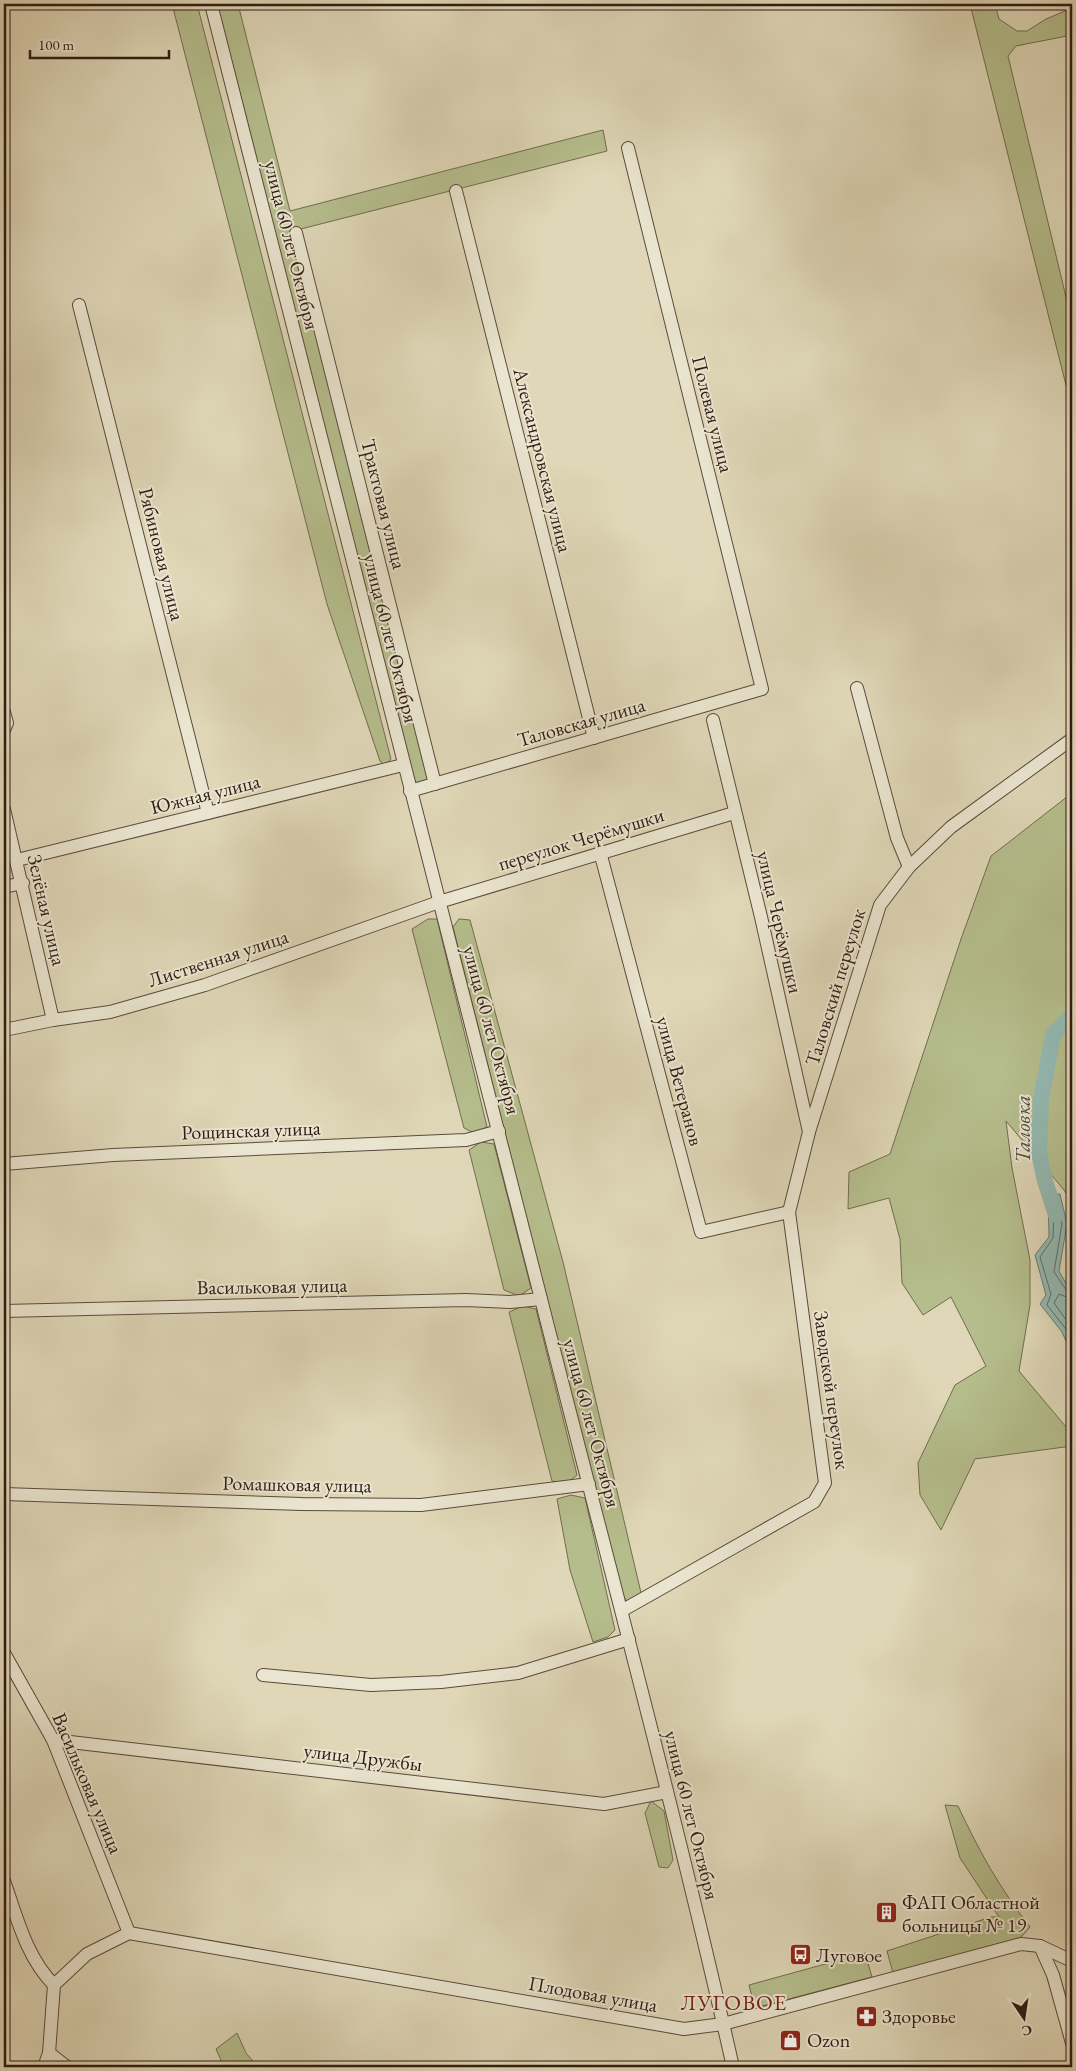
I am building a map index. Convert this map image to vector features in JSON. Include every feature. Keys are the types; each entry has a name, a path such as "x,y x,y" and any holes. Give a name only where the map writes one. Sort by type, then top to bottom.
{"street":[{"name":"улица 60 лет Октября","path":"211,4 341,512 403,765 623,1610 733,2067"},
{"name":"Полевая улица","path":"628,148 762,689"},
{"name":"Александровская улица","path":"456,191 594,738"},
{"name":"Трактовая улица","path":"296,232 435,784"},
{"name":"Рябиновая улица","path":"79,305 208,813"},
{"path":"857,688 897,838 909,867"},
{"name":"Таловская улица","path":"410,791 762,689"},
{"path":"4,712 6,723 4,730"},
{"name":"улица Черёмушки","path":"713,720 734,813 761,917 810,1132"},
{"name":"Таловский переулок","path":"789,1212 810,1132 880,904 909,867 951,827 1072,739"},
{"name":"Южная улица","path":"17,860 403,765"},
{"name":"Зелёная улица","path":"4,809 53,1020"},
{"name":"переулок Черёмушки","path":"439,902 734,813"},
{"name":"улица Ветеранов","path":"600,852 701,1232 789,1212"},
{"path":"4,887 22,883"},
{"name":"Лиственная улица","path":"4,1030 53,1020 110,1012 205,985 439,902"},
{"name":"Рощинская улица","path":"4,1164 114,1154 466,1140 499,1131"},
{"name":"Заводской переулок","path":"623,1610 814,1502 825,1483 789,1212"},
{"name":"Васильковая улица","path":"4,1311 466,1300 510,1302 541,1299"},
{"name":"Ромашковая улица","path":"4,1494 302,1504 421,1504 589,1484"},
{"path":"263,1675 371,1685 441,1682 518,1673 629,1639"},
{"name":"Васильковая улица","path":"4,1652 53,1740 129,1933"},
{"name":"улица Дружбы","path":"53,1740 604,1804 667,1792"},
{"path":"4,1881 31,1954 44,1975 54,1985"},
{"path":"44,2067 49,2053 54,1985 87,1954 129,1933"},
{"name":"Плодовая улица","path":"129,1933 684,2028 706,2028 723,2024 1021,1944 1040,1946 1072,1961"},
{"path":"1040,1946 1053,1975 1072,2043"},
{"path":"49,2053 67,2067"}],"green space":[{"path":"172,4 197,4 391,759 385,766 380,761 327,604"},
{"path":"216,4 238,4 290,211 603,130 607,151 293,231 431,783 414,784"},
{"path":"970,4 995,4 999,19 1017,31 1027,31 1046,19 1072,8 1072,35 1016,46 1008,56 1072,322 1072,409"},
{"path":"1072,793 1072,1203 1064,1190 1006,1121 1012,1168 1030,1260 1030,1305 1019,1371 1072,1434 1072,1446 975,1459 941,1530 920,1495 918,1463 955,1385 986,1366 951,1297 923,1315 902,1283 900,1239 889,1198 848,1209 849,1172 890,1154 961,939 991,856"},
{"path":"428,919 437,919 487,1127 474,1133 464,1128 412,929"},
{"path":"459,919 470,920 563,1262 642,1597 628,1604 620,1590 453,927"},
{"path":"481,1142 494,1144 531,1288 519,1296 504,1290 469,1150"},
{"path":"523,1306 536,1309 577,1475 566,1484 552,1481 509,1312"},
{"path":"571,1495 585,1498 615,1630 608,1637 593,1642 570,1570 557,1499"},
{"path":"651,1801 664,1811 673,1860 668,1868 659,1867 645,1813"},
{"path":"945,1805 958,1806 990,1868 1030,1927 1015,1944 893,1973 887,1951 991,1917 999,1917 960,1858"},
{"path":"865,1953 872,1977 755,2008 749,1985"},
{"path":"237,2033 246,2053 258,2067 224,2067 216,2049"}],"water":[{"path":"1048,1194 1060,1194 1067,1224 1059,1271 1072,1294 1072,1355 1062,1332 1040,1304 1046,1295 1035,1255 1049,1237"}],"waterway":[{"name":"Таловка","path":"1056,1215 1045,1181 1039,1153 1041,1099 1053,1035 1072,1016"}],"place":[{"name":"ФАП Областной больницы № 19","path":"886,1913"},
{"name":"Луговое","path":"800,1955"},
{"name":"Здоровье","path":"866,2016"},
{"name":"Ozon","path":"791,2040"}],"district":[{"name":"ЛУГОВОЕ","path":"734,2002"}]}
